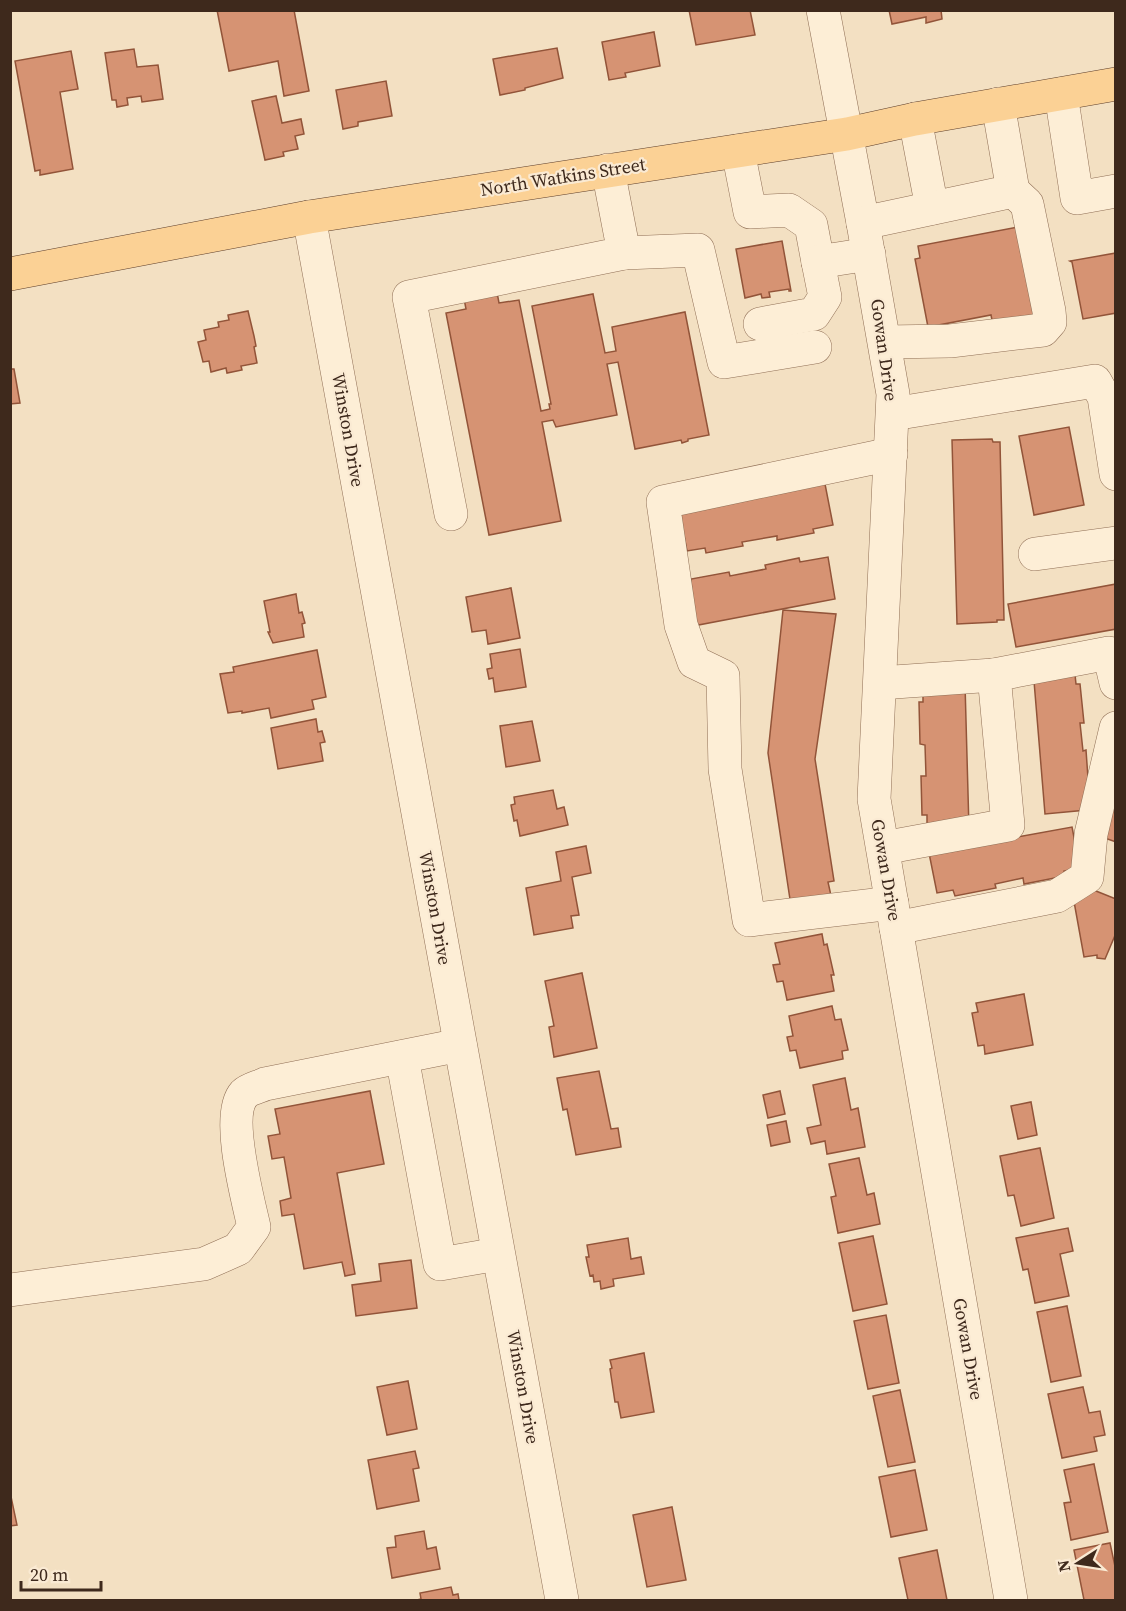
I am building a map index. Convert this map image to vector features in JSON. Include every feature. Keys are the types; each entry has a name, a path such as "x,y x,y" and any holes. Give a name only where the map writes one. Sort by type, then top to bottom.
{"main road":[{"name":"North Watkins Street","path":"10,274 309,216 847,134 915,119 1116,84"}],"street":[{"name":"Gowan Drive","path":"823,10 893,394 874,799 1011,1600"},
{"path":"1061,94 1077,198 1116,190"},
{"path":"885,342 950,341 1043,330 1050,322 1027,204 1013,191 998,104"},
{"path":"915,119 932,208"},
{"path":"738,151 750,212 789,210 811,225 825,297 814,314 760,324"},
{"path":"608,170 624,253"},
{"path":"818,262 932,208 1013,191"},
{"name":"Winston Drive","path":"309,216 562,1600"},
{"path":"451,514 409,297 624,253 698,250 724,362 815,347"},
{"path":"893,414 1095,381 1104,397 1116,474"},
{"path":"891,454 663,502 681,625 694,662 723,676 725,769 748,920 894,916 1057,896 1087,877 1091,834 1116,728"},
{"path":"1035,554 1116,543"},
{"path":"880,683 994,675 1108,653 1116,683"},
{"path":"883,848 1008,825 994,675"},
{"path":"10,1290 204,1264 237,1249 254,1227 238,1154 237,1107 245,1093 265,1084 460,1045"},
{"path":"402,1057 440,1264 498,1254"}],"building":[{"path":"217,10 294,10 309,91 284,96 278,61 229,71"},
{"path":"689,10 750,10 755,35 696,45"},
{"path":"889,10 941,10 942,19 926,23 926,17 892,24"},
{"path":"654,32 660,66 625,73 626,77 609,80 602,42"},
{"path":"557,48 563,78 500,95 493,59"},
{"path":"134,49 137,67 158,65 163,99 142,102 141,96 127,98 128,105 117,107 116,100 112,100 105,53"},
{"path":"71,51 78,89 60,92 73,169 40,175 40,170 35,171 15,61"},
{"path":"386,81 392,116 358,122 358,126 343,129 336,90"},
{"path":"276,96 282,123 301,119 304,134 295,136 298,149 283,152 284,156 265,160 252,101"},
{"path":"1018,227 1040,316 993,325 991,315 928,327 915,259 920,258 918,246"},
{"path":"782,241 791,291 789,289 769,292 770,297 762,298 761,294 745,298 736,249"},
{"path":"1116,253 1116,313 1083,319 1070,261"},
{"path":"495,282 499,303 519,300 541,411 550,409 549,404 551,404 532,306 593,294 605,353 616,351 612,327 685,312 709,435 688,439 682,443 681,440 635,449 618,362 607,364 617,415 556,427 553,420 542,422 561,521 489,535 446,313 466,309 462,288"},
{"path":"248,311 256,346 254,347 257,363 241,366 242,370 227,373 226,368 211,372 209,361 203,362 198,342 206,340 204,330 219,327 218,322 229,320 228,315"},
{"path":"10,369 14,369 20,403 10,404"},
{"path":"1069,427 1084,505 1034,515 1019,436"},
{"path":"992,439 993,442 1000,442 1004,620 957,624 952,440"},
{"path":"825,484 833,525 813,529 814,533 777,540 777,536 742,542 743,546 706,553 705,548 687,551 679,511"},
{"path":"828,557 835,599 693,626 691,579 729,572 730,576 766,569 765,565 799,558 800,562"},
{"path":"1116,584 1116,629 1016,647 1008,604"},
{"path":"511,588 520,638 488,644 486,630 472,632 466,597"},
{"path":"296,594 299,613 302,612 305,623 302,624 304,637 273,643 268,632 270,632 264,601"},
{"path":"783,610 836,614 815,759 834,881 828,882 832,900 791,906 768,753"},
{"path":"520,649 526,687 495,692 493,678 489,679 487,669 492,668 490,654"},
{"path":"317,650 326,697 312,700 314,709 271,718 269,708 228,713 220,674 234,672 233,667"},
{"path":"1074,665 1076,684 1080,684 1084,723 1080,723 1083,751 1086,750 1089,792 1087,810 1045,814 1033,669"},
{"path":"923,684 965,684 969,829 927,830 927,815 922,815 921,776 926,776 925,745 920,744 919,702 923,702"},
{"path":"316,719 318,732 322,731 325,742 320,743 323,761 278,769 271,728"},
{"path":"532,721 540,761 506,767 500,726"},
{"path":"1116,787 1116,842 1099,836"},
{"path":"553,790 557,809 564,807 568,825 520,836 511,805 515,804 514,797"},
{"path":"1072,827 1080,868 1064,871 1065,876 1024,884 1023,878 995,884 996,888 955,896 953,890 937,893 929,853"},
{"path":"586,846 591,873 572,877 579,915 571,916 573,928 534,935 526,888 561,881 556,852"},
{"path":"1086,887 1116,899 1116,933 1105,959 1097,958 1097,955 1084,957 1073,896"},
{"path":"822,934 824,945 827,944 834,975 831,975 834,991 787,1000 783,981 777,982 773,965 780,964 775,943"},
{"path":"582,973 597,1048 554,1057 549,1027 554,1026 545,981"},
{"path":"1024,994 1033,1045 985,1054 984,1045 978,1046 972,1013 978,1012 976,1003"},
{"path":"832,1006 835,1020 841,1019 848,1050 842,1051 843,1059 800,1068 796,1050 790,1051 787,1037 793,1036 789,1016"},
{"path":"599,1071 611,1129 618,1128 621,1147 576,1155 567,1109 563,1110 557,1078"},
{"path":"845,1078 851,1110 858,1108 865,1147 827,1154 825,1141 811,1144 807,1128 821,1125 813,1085"},
{"path":"370,1091 384,1164 337,1173 355,1274 345,1276 342,1262 304,1269 294,1214 282,1216 280,1201 291,1198 284,1157 272,1159 268,1136 280,1134 275,1109"},
{"path":"780,1091 785,1114 768,1118 763,1095"},
{"path":"1031,1102 1037,1135 1018,1139 1011,1106"},
{"path":"786,1121 790,1142 771,1146 767,1125"},
{"path":"1040,1148 1054,1218 1021,1226 1014,1195 1008,1196 1000,1156"},
{"path":"859,1158 867,1195 874,1193 880,1224 838,1233 831,1197 836,1196 829,1164"},
{"path":"1068,1228 1073,1251 1060,1254 1069,1296 1035,1303 1028,1269 1023,1270 1016,1238"},
{"path":"873,1236 887,1304 853,1311 839,1243"},
{"path":"628,1238 631,1259 641,1257 644,1274 613,1279 614,1286 601,1289 600,1281 594,1282 593,1275 590,1276 586,1257 589,1257 587,1245"},
{"path":"411,1260 417,1308 356,1316 352,1285 381,1281 379,1264"},
{"path":"1067,1306 1081,1376 1051,1382 1037,1312"},
{"path":"886,1315 899,1383 868,1389 854,1321"},
{"path":"644,1353 654,1412 621,1418 618,1402 615,1402 610,1360"},
{"path":"408,1381 417,1429 387,1435 377,1387"},
{"path":"1083,1387 1089,1413 1100,1411 1105,1435 1094,1437 1097,1451 1062,1458 1048,1394"},
{"path":"900,1390 915,1462 888,1467 873,1396"},
{"path":"415,1451 419,1468 413,1469 419,1501 377,1509 368,1460"},
{"path":"1094,1464 1108,1532 1071,1540 1064,1503 1071,1502 1064,1470"},
{"path":"915,1470 927,1530 891,1537 879,1477"},
{"path":"10,1492 17,1525 10,1526"},
{"path":"672,1507 686,1580 647,1587 633,1515"},
{"path":"424,1531 427,1549 436,1547 440,1569 392,1578 387,1548 396,1547 395,1536"},
{"path":"1110,1543 1116,1571 1116,1600 1084,1600 1074,1550"},
{"path":"937,1550 947,1600 908,1600 899,1558"},
{"path":"451,1587 453,1595 458,1594 459,1600 417,1600 421,1599 420,1593"}]}
